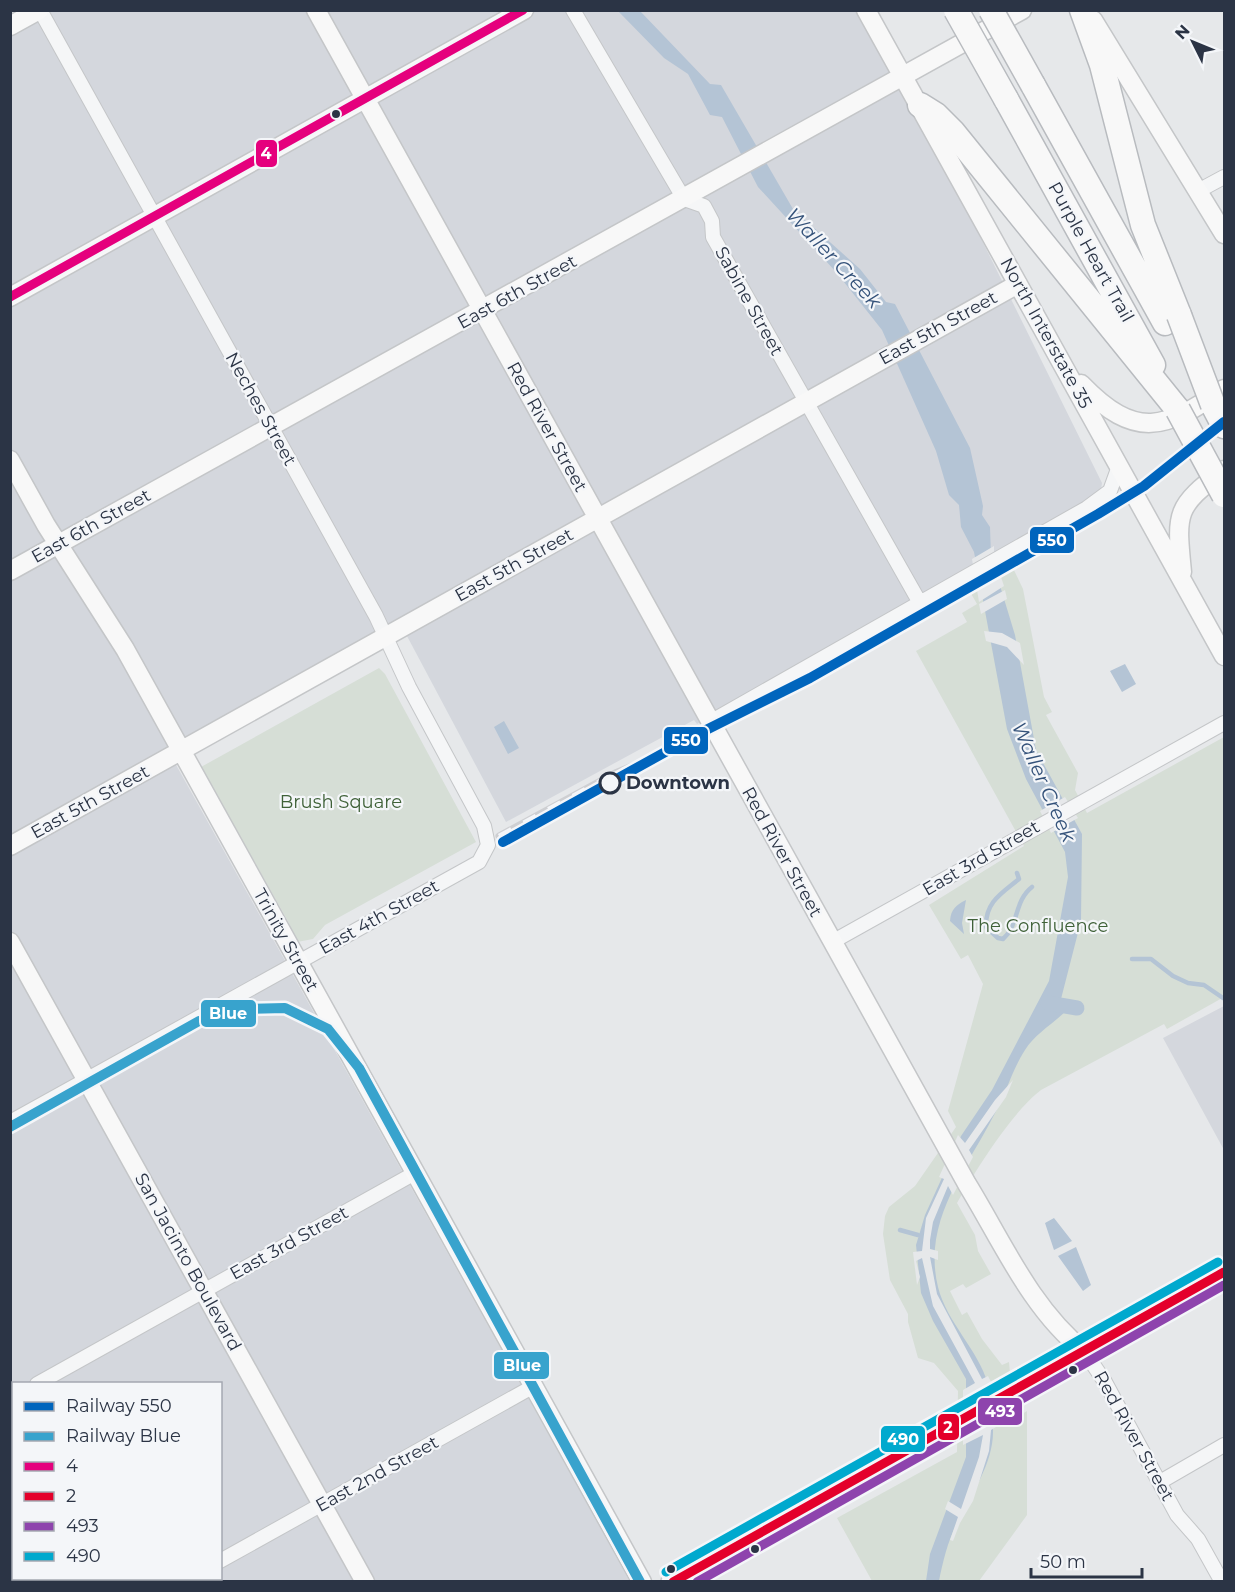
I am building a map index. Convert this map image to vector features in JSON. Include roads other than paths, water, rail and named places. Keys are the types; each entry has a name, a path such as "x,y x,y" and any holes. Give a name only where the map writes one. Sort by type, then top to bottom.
{"highway":[{"name":"Purple Heart Trail","path":"956,10 1006,99 1142,359"},
{"name":"Purple Heart Trail","path":"991,10 1172,319"},
{"path":"1082,10 1102,65 1143,225 1172,319 1221,406"},
{"path":"920,105 936,115 953,132 1142,359 1178,410 1224,495"}],"main road":[{"path":"10,26 40,10"},
{"name":"Red River Street","path":"316,10 944,1144 1027,1285 1063,1334 1084,1351"},
{"path":"10,297 524,10"},
{"name":"North Interstate 35","path":"866,10 1224,656"},
{"name":"East 6th Street","path":"10,571 1022,10"},
{"path":"1087,10 1224,234"},
{"name":"East 5th Street","path":"10,846 1018,284"},
{"path":"1063,366 1102,405 1117,415 1141,422 1154,423 1221,406"},
{"name":"Trinity Street","path":"10,460 59,544 125,649 642,1581"},
{"path":"1184,582 1177,534 1179,520 1199,490 1224,470"},
{"name":"San Jacinto Boulevard","path":"10,942 365,1581"},
{"path":"672,1581 1224,1272"}],"street":[{"name":"Neches Street","path":"40,10 386,637 409,687 476,810 488,835 488,845"},
{"name":"Sabine Street","path":"573,10 684,199 704,206 712,221 713,237 920,603"},
{"path":"1198,191 1224,177"},
{"path":"710,722 1033,539 1110,491 1119,466"},
{"name":"East 3rd Street","path":"832,942 1224,723"},
{"name":"East 4th Street","path":"10,1122 479,862 488,845"},
{"name":"East 3rd Street","path":"39,1382 415,1173"},
{"name":"Red River Street","path":"1084,1351 1105,1382 1177,1515 1198,1539 1221,1581"},
{"name":"East 2nd Street","path":"222,1560 534,1386"},
{"path":"1160,1482 1224,1445"}],"water":[{"name":"Waller Creek","path":"618,11 640,11 710,84 721,85 793,209 860,269 886,302 895,304 970,448 983,506 982,515 990,527 991,556 1015,635 1036,750 1082,834 1081,921 1061,999 1067,1003 1067,1010 1029,1044 1020,1058 998,1107 949,1197 936,1240 935,1263 938,1287 948,1312 983,1371 990,1395 993,1429 990,1454 951,1536 939,1581 926,1581 930,1554 966,1457 966,1379 933,1321 921,1293 916,1245 925,1215 961,1136 992,1090 1049,981 1068,877 1065,852 1026,779 1007,729 974,552 961,527 959,505 949,495 936,451 882,330 836,272 758,187 722,117 710,115 688,74 664,58"},
{"path":"1125,664 1136,684 1122,692 1110,671"},
{"path":"504,721 519,748 508,754 494,727"},
{"path":"966,900 962,923 964,934 950,921 955,908"},
{"path":"1054,1218 1072,1241 1054,1250 1045,1223"},
{"path":"1076,1247 1091,1285 1083,1291 1058,1256"}],"waterway":[{"path":"1017,873 1019,879 996,899 988,911 986,927 998,938 1003,939 1008,933 1022,899 1032,887"},
{"path":"1132,959 1151,959 1173,976 1188,983 1204,985 1223,998"},
{"path":"1048,1003 1077,1008"},
{"path":"900,1230 918,1235"}],"railway":[{"path":"499,836 615,773 666,752"}],"rail line":[{"name":"550","path":"503,842 696,735 810,678 1098,514 1144,486 1224,422"},
{"name":"Blue","path":"10,1127 199,1021 244,1009 285,1008 328,1029 359,1068 640,1582"}],"place":[{"name":"Downtown","path":"610,783"}],"park label":[{"name":"Brush Square","path":"341,802"},
{"name":"The Confluence","path":"1038,926"}]}
